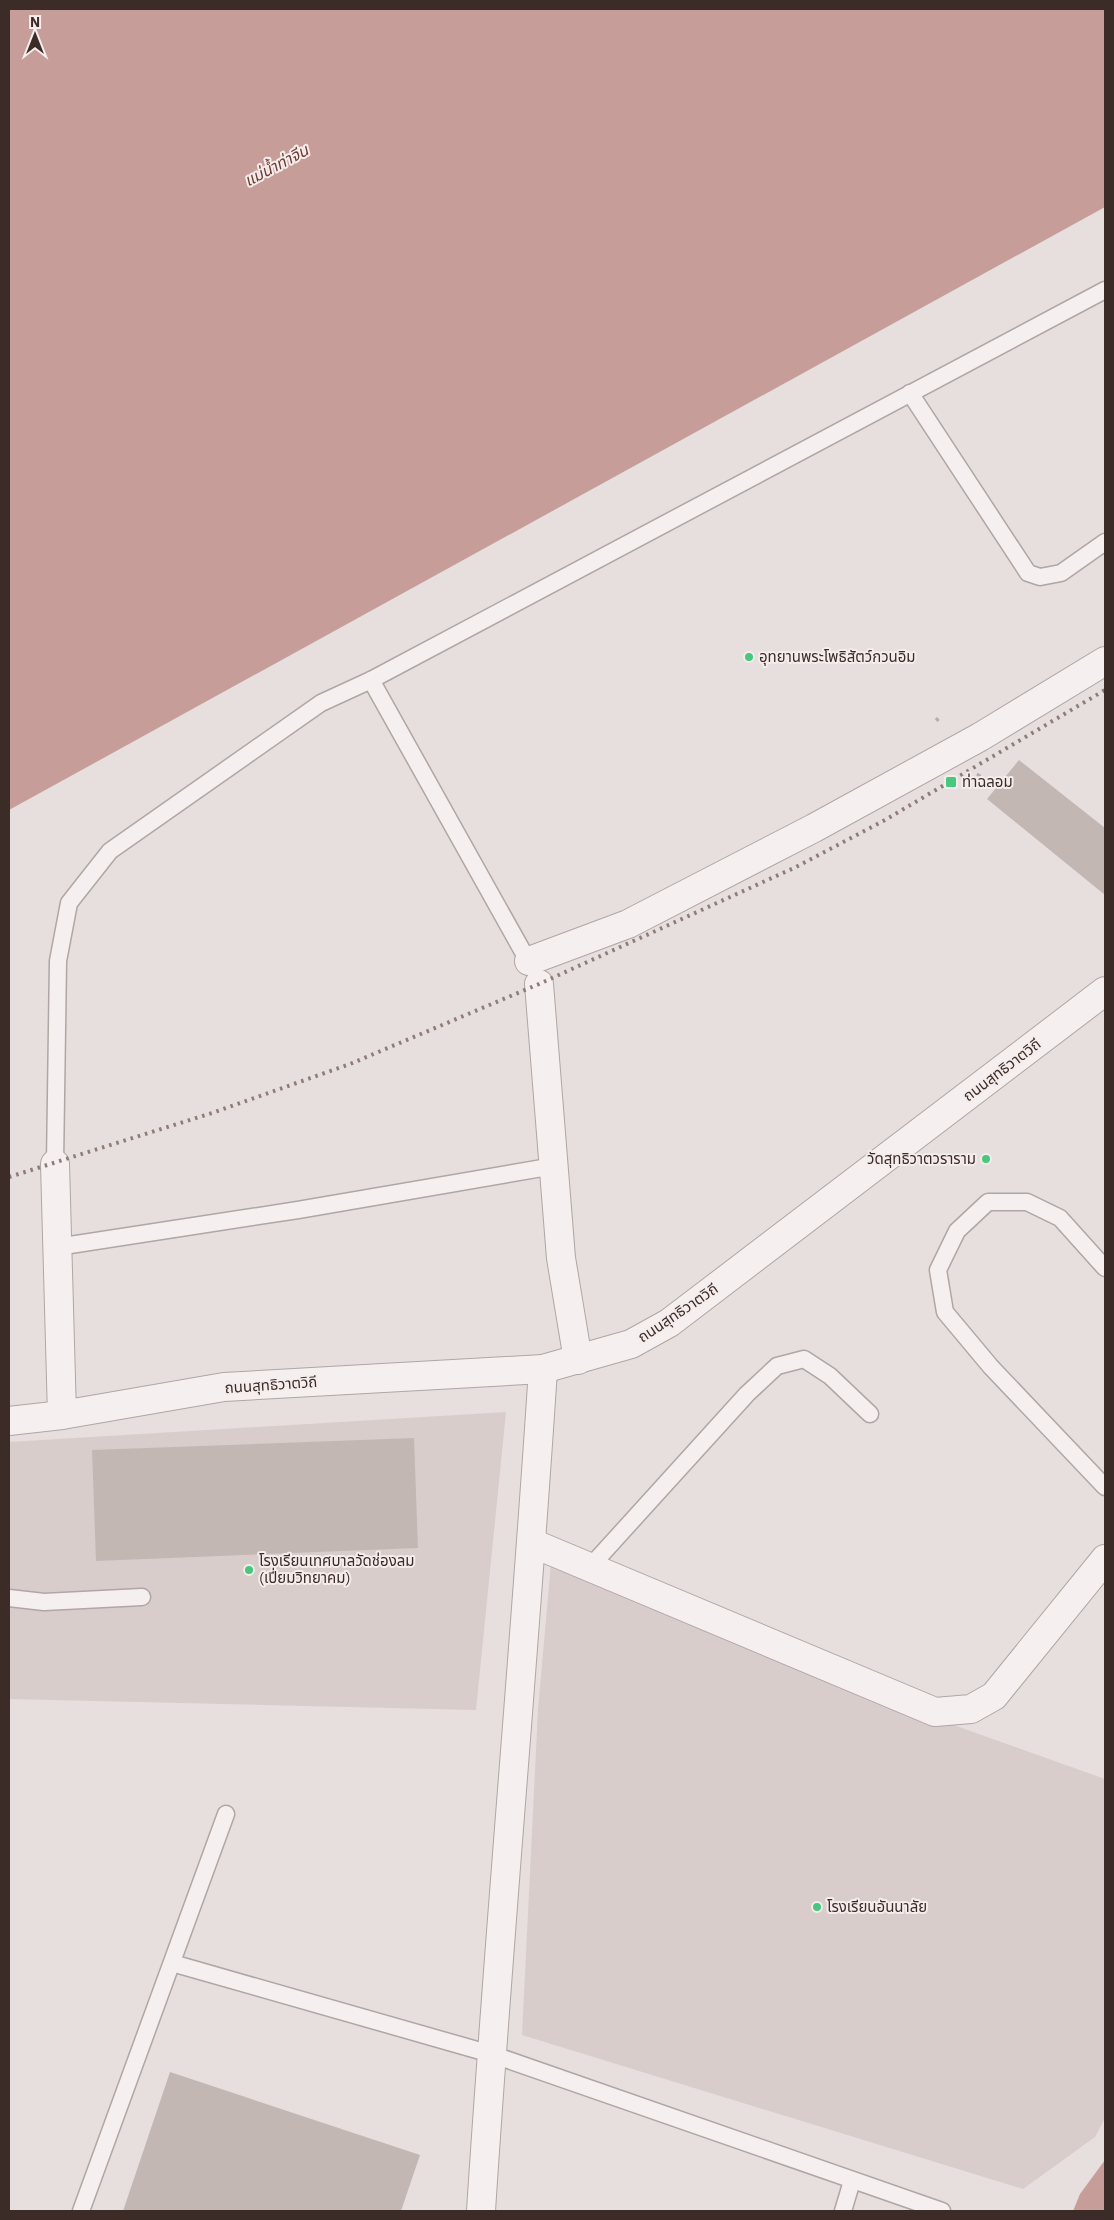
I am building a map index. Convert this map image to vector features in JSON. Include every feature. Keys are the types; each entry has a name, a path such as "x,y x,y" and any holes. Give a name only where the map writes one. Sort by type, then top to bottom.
{"street":[{"path":"578,1360 561,1258 554,1166 534,973 814,828 980,737 1105,661"},
{"name":"ถนนสุทธิวาตวิถี","path":"9,1420 62,1415 224,1387 543,1369 631,1344 669,1323 1105,991"},
{"path":"55,1164 62,1415"},
{"path":"481,2211 491,2054 532,1543 543,1369"},
{"path":"532,1543 935,1712 970,1709 994,1696 1105,1559"}],"lane":[{"path":"55,1164 58,961 69,902 110,851 321,704 371,680 1105,290"},
{"path":"910,393 1028,573 1040,577 1060,573 1105,542"},
{"path":"371,680 534,973"},
{"path":"58,1247 298,1210 554,1166"},
{"path":"1105,1268 1060,1218 1027,1202 988,1202 957,1231 938,1270 945,1312 991,1367 1105,1487"},
{"path":"590,1567 747,1394 777,1366 804,1359 830,1376 870,1414"},
{"path":"9,1598 44,1602 142,1597"},
{"path":"81,2211 226,1814"},
{"path":"172,1963 491,2054 942,2211"},
{"path":"843,2211 852,2181"}],"shaded area":[{"name":"โรงเรียนเทศบาลวัดช่องลม (เปี่ยมวิทยาคม)","path":"506,1412 476,1710 9,1699 9,1442"},
{"name":"โรงเรียนอันนาลัย","path":"551,1563 819,1677 1105,1779 1105,2118 1095,2137 1023,2189 522,2035 538,1710"}],"water":[{"name":"แม่น้ำท่าจีน","path":"9,9 1105,9 1105,207 9,810"},
{"path":"1105,2160 1105,2211 1073,2211 1080,2194"}],"building":[{"path":"1019,760 1105,828 1105,895 987,799"},
{"path":"414,1438 418,1548 96,1561 92,1450"},
{"path":"170,2072 420,2155 401,2211 123,2211"}],"railway":[{"path":"9,1177 212,1113 350,1064 539,984 796,867 885,820 1105,690"}],"place":[{"name":"อุทยานพระโพธิสัตว์กวนอิม","path":"749,657"},
{"name":"ท่าฉลอม","path":"951,782"},
{"name":"วัดสุทธิวาตวราราม","path":"986,1159"},
{"name":"โรงเรียนเทศบาลวัดช่องลม (เปี่ยมวิทยาคม)","path":"249,1570"},
{"name":"โรงเรียนอันนาลัย","path":"817,1907"}]}
